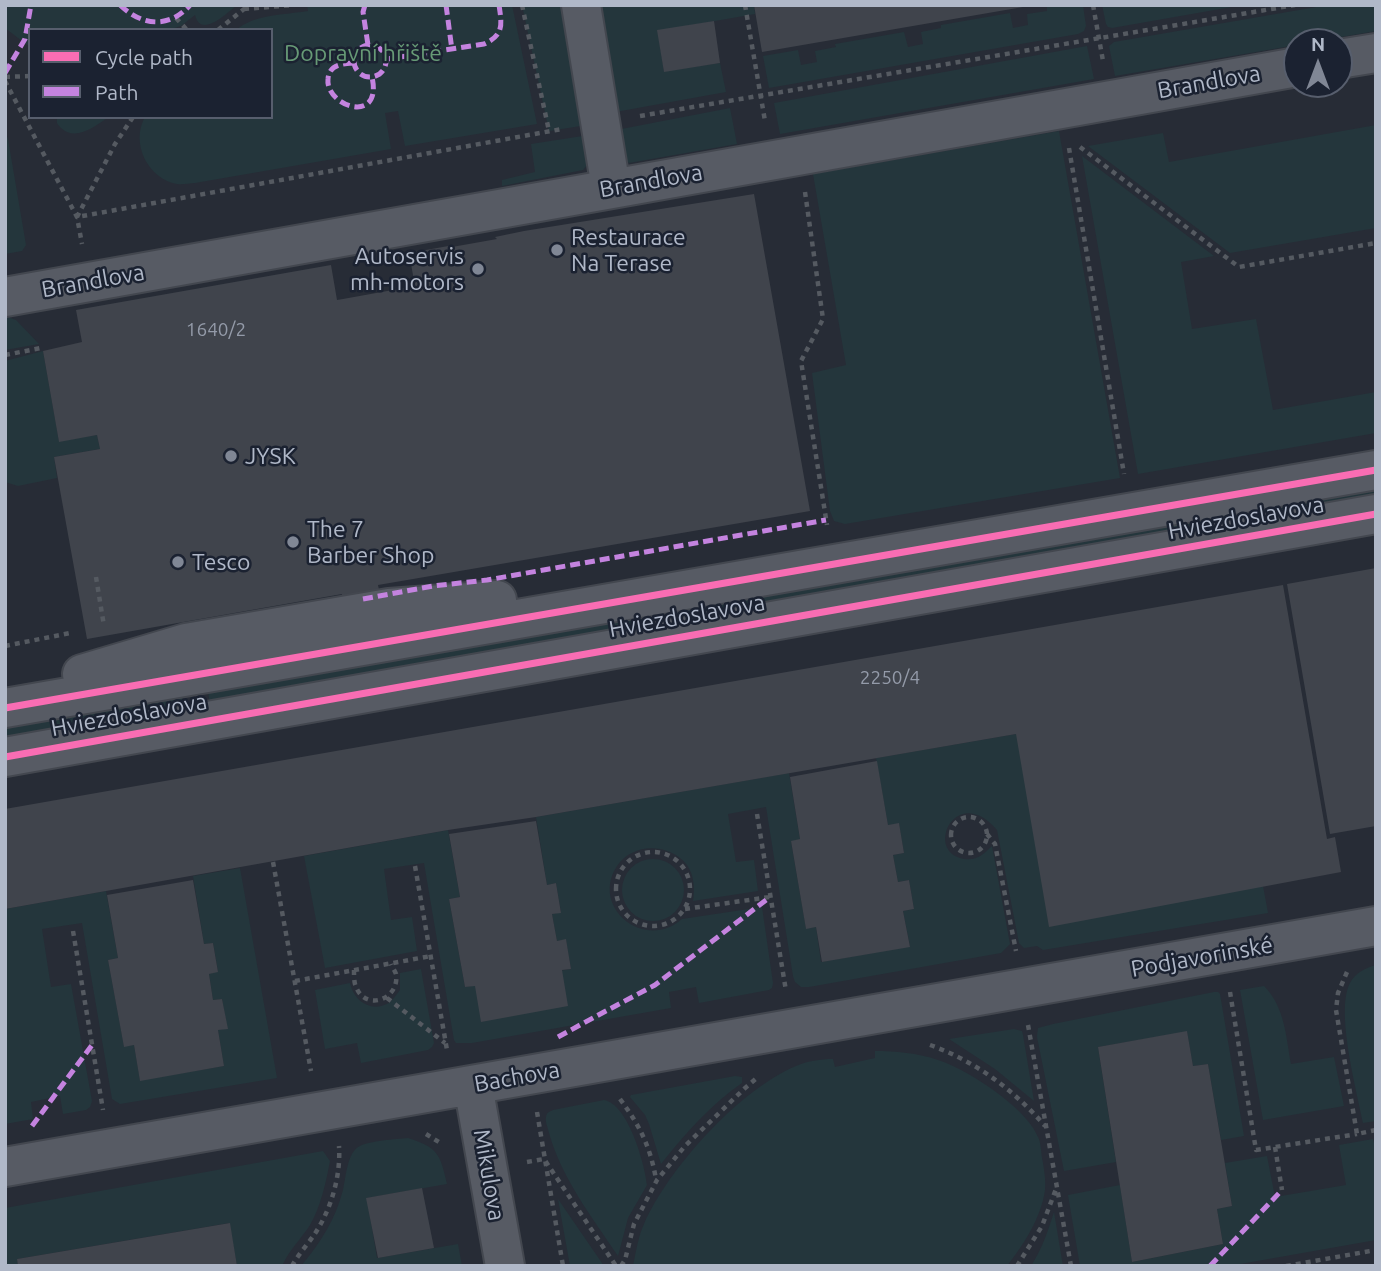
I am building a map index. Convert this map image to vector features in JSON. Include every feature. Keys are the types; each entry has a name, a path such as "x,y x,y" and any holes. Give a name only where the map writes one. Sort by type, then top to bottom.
{"street":[{"path":"581,5 611,188"},
{"path":"1353,57 1376,53"},
{"name":"Brandlova","path":"5,297 772,159 1065,123 1110,99 1283,69"},
{"name":"Hviezdoslavova","path":"5,708 1376,470"},
{"name":"Hviezdoslavova","path":"5,757 1376,514"},
{"path":"5,697 186,643 389,608 722,583"},
{"name":"Podjavorinské","path":"1025,989 1372,921"},
{"name":"Bachova","path":"5,1167 1025,989"},
{"name":"Mikulova","path":"473,1085 505,1266"}],"path":[{"path":"221,28 247,7 294,5"},
{"path":"522,5 549,131"},
{"path":"746,5 779,190 804,185 823,319 801,361 832,564"},
{"path":"1093,5 1110,99"},
{"path":"176,18 185,28"},
{"path":"28,76 5,79 77,218 89,282"},
{"path":"1065,123 1239,267 1376,243"},
{"path":"1065,123 1131,513"},
{"path":"5,355 41,348"},
{"path":"96,577 104,627"},
{"path":"5,646 77,632"},
{"path":"757,814 787,999"},
{"path":"987,834 981,849 966,854 952,845 950,837 951,828 956,822 971,817 985,826 987,834 996,844 1025,989 1045,1126 1071,1266"},
{"path":"685,909 690,892 688,876 678,862 664,854 647,852 632,858 620,870 616,886 618,903 627,917 642,925 658,926 674,920 685,909 770,897"},
{"path":"273,862 311,1071"},
{"path":"415,866 448,1055"},
{"path":"73,931 104,1114"},
{"path":"295,981 431,957"},
{"path":"354,970 355,986 361,996 374,1002 387,998 395,988 396,974 391,964"},
{"path":"1356,966 1348,970 1342,980 1336,1010 1357,1134"},
{"path":"1228,984 1256,1150 1376,1130"},
{"path":"387,998 446,1043"},
{"path":"928,1045 967,1061 989,1076 1013,1094 1045,1126"},
{"path":"621,1266 634,1224 657,1180 685,1146 762,1074"},
{"path":"615,1093 641,1130 649,1147 657,1180"},
{"path":"536,1107 563,1266"},
{"path":"420,1131 444,1146"},
{"path":"292,1266 317,1230 328,1207 340,1161 339,1140"},
{"path":"1275,1147 1282,1190"},
{"path":"487,1169 544,1159"},
{"path":"544,1159 616,1266"},
{"path":"1017,1266 1042,1226 1057,1187"},
{"path":"1286,1266 1376,1250"}],"green space":[{"path":"5,5 237,5 221,18 203,25 195,15 174,28 28,28 28,45 5,28"},
{"name":"Dopravní hřiště","path":"307,5 512,5 537,124 405,146 398,111 385,113 391,149 195,183 177,184 158,175 150,167 141,148 141,127 144,119 273,119 273,28 239,28 261,18 308,11"},
{"path":"522,5 584,5 600,123 549,131"},
{"path":"594,5 754,5 755,14 658,31 664,71 720,63 726,92 610,113"},
{"path":"1083,5 1086,26 1084,31 769,88 763,56 798,50 801,65 817,62 815,51 836,47 835,44 904,32 908,47 923,44 921,32 941,28 941,25 1010,13 1013,28 1028,25 1027,14 1047,11 1047,7"},
{"path":"1102,5 1243,5 1112,28 1106,24"},
{"path":"1328,5 1376,5 1376,31 1353,35 1353,28 1283,28 1283,47 1115,76 1109,46 1114,42"},
{"path":"1087,46 1094,79 780,134 774,103"},
{"path":"730,108 737,144 629,163 611,131"},
{"path":"57,119 106,119 79,133 67,132 57,123"},
{"path":"1376,125 1376,228 1230,253 1088,146 1163,133 1169,162"},
{"path":"1059,131 1120,478 845,524 834,521 830,511 812,373 846,365 813,174"},
{"path":"5,132 26,245 22,251 5,254"},
{"path":"589,135 589,163 583,170 502,186 502,180 535,172 531,144"},
{"path":"1082,156 1214,256 1181,262 1192,329 1256,319 1273,410 1376,392 1376,433 1138,474"},
{"path":"5,316 16,320 39,344 5,350"},
{"path":"43,351 59,441 97,435 100,449 54,457 57,478 18,486 5,482 5,361"},
{"path":"1376,481 1376,501 210,704 207,685"},
{"path":"181,690 184,708 5,740 5,720"},
{"path":"1016,734 1263,886 1268,913 1043,950 1037,946 1024,948 1019,943 997,830 982,817 969,813 958,816 950,824 946,845 952,854 964,859 980,856 992,846 1010,944 1001,953 801,987 793,976 766,807 728,814 736,862 754,860 758,891 693,901 693,882 687,865 671,852 652,848 632,853 617,866 610,881 610,896 625,920 638,928 652,930 667,928 682,919 762,907 773,983 769,990 699,1003 696,987 669,992 671,1008 472,1043 456,1043 424,863 384,869 391,920 412,917 417,951 325,968 304,856 448,830 460,897 449,899 465,987 571,969 566,940 557,941 552,914 561,912 556,883 547,885 536,817 789,773 800,839 791,842 806,928 816,927 821,962 910,946 903,911 914,909 909,880 898,882 893,855 904,853 899,824 888,825 876,758"},
{"path":"653,859 675,868 684,890 675,912 653,921 631,912 622,890 631,868"},
{"path":"240,868 277,1078 120,1104 112,1099 82,923 42,929 51,987 71,984 92,1101 86,1110 63,1114 60,1096 31,1102 33,1119 5,1124 5,909 106,891 118,958 108,960 124,1046 134,1045 140,1080 224,1066 218,1030 227,1028 222,999 213,1000 209,974 218,971 213,943 204,944 193,876"},
{"path":"1376,965 1376,1121 1363,1123 1346,1031 1346,996 1355,976"},
{"path":"421,969 434,1043 432,1047 361,1063 357,1043 325,1049 315,990 350,983 355,995 364,1004 382,1006 390,1002 400,990 400,973"},
{"path":"1264,986 1280,1013 1291,1064 1334,1057 1344,1106 1263,1120 1240,990"},
{"path":"1214,992 1220,994 1244,1136 1221,1140 1208,1064 1193,1066 1187,1032 1098,1047 1116,1162 1064,1171 1037,1037 1038,1028"},
{"path":"1014,1029 1022,1031 1034,1101 995,1069 949,1039"},
{"path":"875,1051 915,1054 950,1065 995,1091 1032,1126 1040,1144 1045,1190 1040,1211 1031,1230 1007,1266 633,1266 642,1229 655,1202 688,1156 730,1112 774,1077 796,1066 833,1059 835,1067 875,1058"},
{"path":"735,1076 742,1077 742,1083 698,1120 661,1164 649,1124 631,1095"},
{"path":"604,1100 613,1104 628,1123 643,1163 647,1185 628,1218 618,1256 570,1182 555,1150 546,1121 548,1112 553,1110"},
{"path":"408,1138 426,1145 436,1153 447,1184 367,1198 377,1258 458,1244 462,1266 301,1266 331,1221 340,1201 350,1159 356,1149 383,1140"},
{"path":"1373,1139 1376,1151 1376,1240 1229,1266 1080,1266 1068,1195 1120,1185 1132,1262 1223,1244 1217,1209 1232,1206 1225,1163 1267,1156 1275,1197 1346,1185 1339,1145"},
{"path":"323,1151 330,1161 320,1202 310,1225 282,1266 237,1266 229,1223 17,1259 18,1266 5,1266 5,1208"},
{"path":"558,1199 604,1266 570,1266"},
{"path":"1054,1212 1063,1266 1031,1266 1042,1246"}],"building":[{"path":"754,5 1023,5 1023,7 762,52"},
{"path":"714,21 720,63 664,72 657,30"},
{"path":"754,194 810,511 378,585 379,590 342,597 342,594 87,639 54,457 100,449 97,435 59,442 43,351 82,342 76,310 331,265 337,300 343,299 415,286 409,253 497,239 495,237 524,231"},
{"path":"1376,568 1376,826 1330,834 1287,584"},
{"path":"1283,585 1327,839 1335,837 1341,872 1049,927 1016,734 448,830 5,909 5,809"},
{"path":"877,761 888,825 899,823 904,853 893,855 898,882 909,880 914,909 903,911 910,947 822,962 816,927 806,929 791,841 800,839 790,777"},
{"path":"536,821 547,885 556,883 561,913 552,914 557,941 566,939 571,969 562,970 568,1006 481,1022 475,986 465,987 449,899 460,897 449,834"},
{"path":"193,880 204,944 213,943 218,972 209,974 213,1000 222,999 228,1029 218,1030 224,1066 140,1081 134,1045 124,1047 108,960 118,958 107,895"},
{"path":"1187,1031 1193,1066 1208,1064 1232,1206 1217,1209 1223,1244 1132,1262 1098,1047"},
{"path":"422,1188 434,1248 378,1258 366,1198"},
{"path":"230,1223 237,1266 18,1266 17,1259"}],"marked path":[{"path":"5,73 25,39 31,5"},
{"path":"120,5 137,17 155,22 173,18 190,5"},
{"path":"365,5 363,12 368,45"},
{"path":"446,5 452,50"},
{"path":"387,59 491,41 500,29 499,5"},
{"path":"370,45 381,50 386,61 381,72 370,77 359,72 354,61 359,50 370,45"},
{"path":"353,63 336,66 329,74 329,89 335,97 344,103 362,106 369,102 373,92 372,77"},
{"path":"363,599 433,586 487,580 826,520"},
{"path":"558,1037 655,985 770,897"},
{"path":"32,1126 92,1045"},
{"path":"1210,1266 1282,1190"}],"cycle path":[{"path":"5,708 1376,470"},
{"path":"5,757 1376,514"}],"place":[{"name":"Restaurace Na Terase","path":"557,250"},
{"name":"Autoservis mh-motors","path":"478,269"},
{"name":"JYSK","path":"231,456"},
{"name":"The 7 Barber Shop","path":"293,542"},
{"name":"Tesco","path":"178,562"}]}
